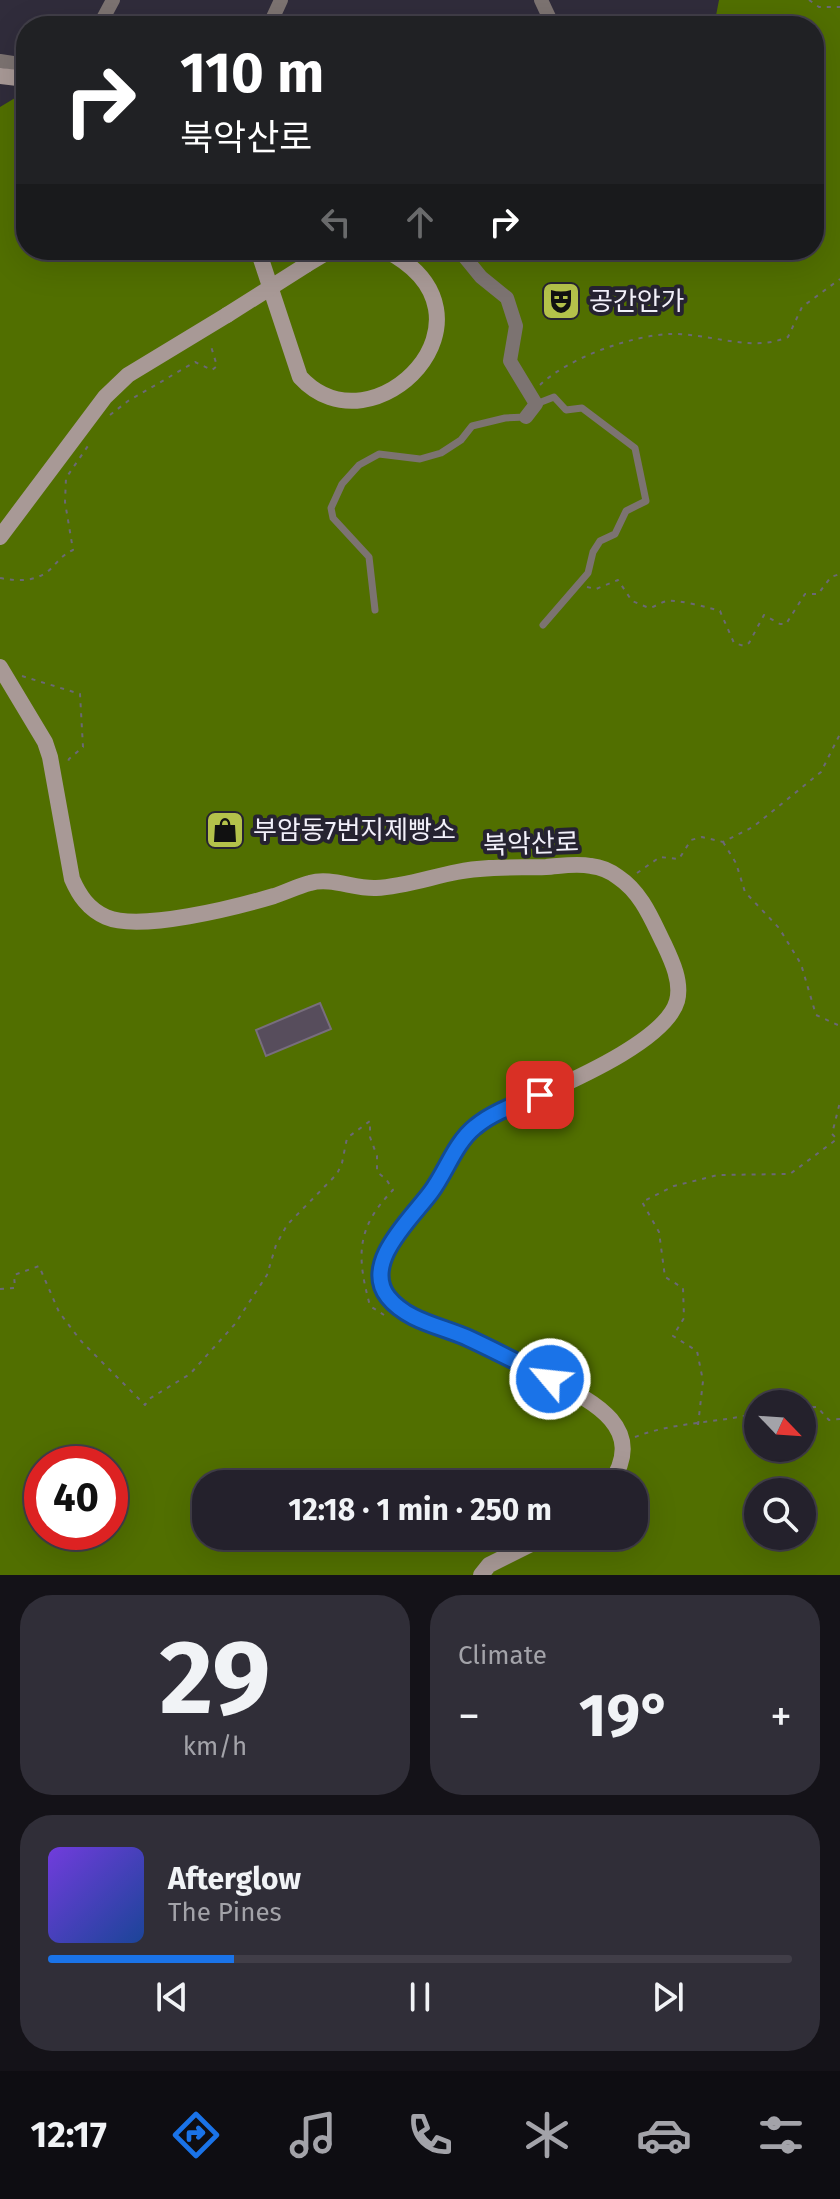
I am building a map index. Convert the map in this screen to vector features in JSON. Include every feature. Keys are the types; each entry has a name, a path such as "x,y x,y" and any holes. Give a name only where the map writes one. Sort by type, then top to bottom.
{"street":[{"path":"261,260 300,377 312,390 326,397 355,399 372,398 402,383 418,370 432,344 437,312 429,289 414,269 400,260"},
{"path":"0,537 105,397 128,375 314,260"},
{"path":"467,260 481,277 507,298 516,326 510,361 533,399 526,417"},
{"name":"북악산로","path":"1,669 45,742 62,811 67,862 78,892 89,906 105,917 123,921 167,919 274,896 312,882 379,888 461,871 498,867 580,864 609,871 623,880"},
{"path":"619,1470 623,1457 622,1442 611,1419 591,1401 468,1338 403,1311 385,1293 382,1269 397,1233 430,1194 472,1129 490,1116 540,1095 639,1043 668,1019 678,991 674,965 645,906 623,880"},
{"path":"481,1575 489,1565 519,1550"}],"lane":[{"path":"533,399 554,397 566,410 582,408 635,448 646,501 626,511 615,534 600,541 589,559 588,573 543,625"},
{"path":"375,610 369,557 333,518 331,508 342,484 359,465 379,454 420,459 441,453 461,440 472,426 505,418 526,417"}],"path":[{"path":"809,0 819,7 840,7"},
{"path":"533,399 556,369 610,346 671,334 774,343 788,337 802,307 840,279"},
{"path":"107,418 128,401 195,362 212,370 217,366 213,353"},
{"path":"0,578 21,581 45,573 62,555 73,550 65,502 66,478 91,441"},
{"path":"578,584 596,589 618,580 632,601 649,608 668,600 690,606 703,604 720,611 734,643 744,646 749,643 764,615 786,624 805,594 818,594 831,577 840,574"},
{"path":"1,669 80,694 83,747 69,759 65,770"},
{"path":"623,880 660,857 679,859 691,840 702,837 723,842 753,827 821,772 840,734"},
{"path":"723,842 736,863 745,892 779,928 801,964 816,1015 840,1026"},
{"path":"832,1134 840,1102"},
{"path":"0,1289 15,1288 14,1275 39,1266 59,1312 69,1326 145,1405 149,1399 203,1363 235,1324 267,1275 276,1245 287,1225 337,1174 347,1138 370,1121 377,1172 393,1190 377,1206 360,1244 363,1278 370,1306 389,1318"},
{"path":"832,1134 840,1133"},
{"path":"698,1425 703,1381 697,1351 673,1336 684,1318 683,1288 665,1277 659,1232 642,1202 674,1186 718,1175 790,1174 837,1139 832,1134"},
{"path":"816,1407 829,1420 840,1419"},
{"path":"622,1442 650,1431 744,1416"}],"green space":[{"path":"719,0 840,0 840,1575 0,1575 0,107 16,98 16,260 824,260 824,16 716,16"}],"building":[{"path":"320,1003 331,1029 266,1056 256,1030"}],"place":[{"name":"공간안가","path":"561,301"},
{"name":"부암동7번지제빵소","path":"225,830"}],"route":[{"path":"540,1095 490,1116 472,1129 430,1194 397,1233 387,1252 382,1282 385,1293 403,1311 468,1338 550,1379"}]}
